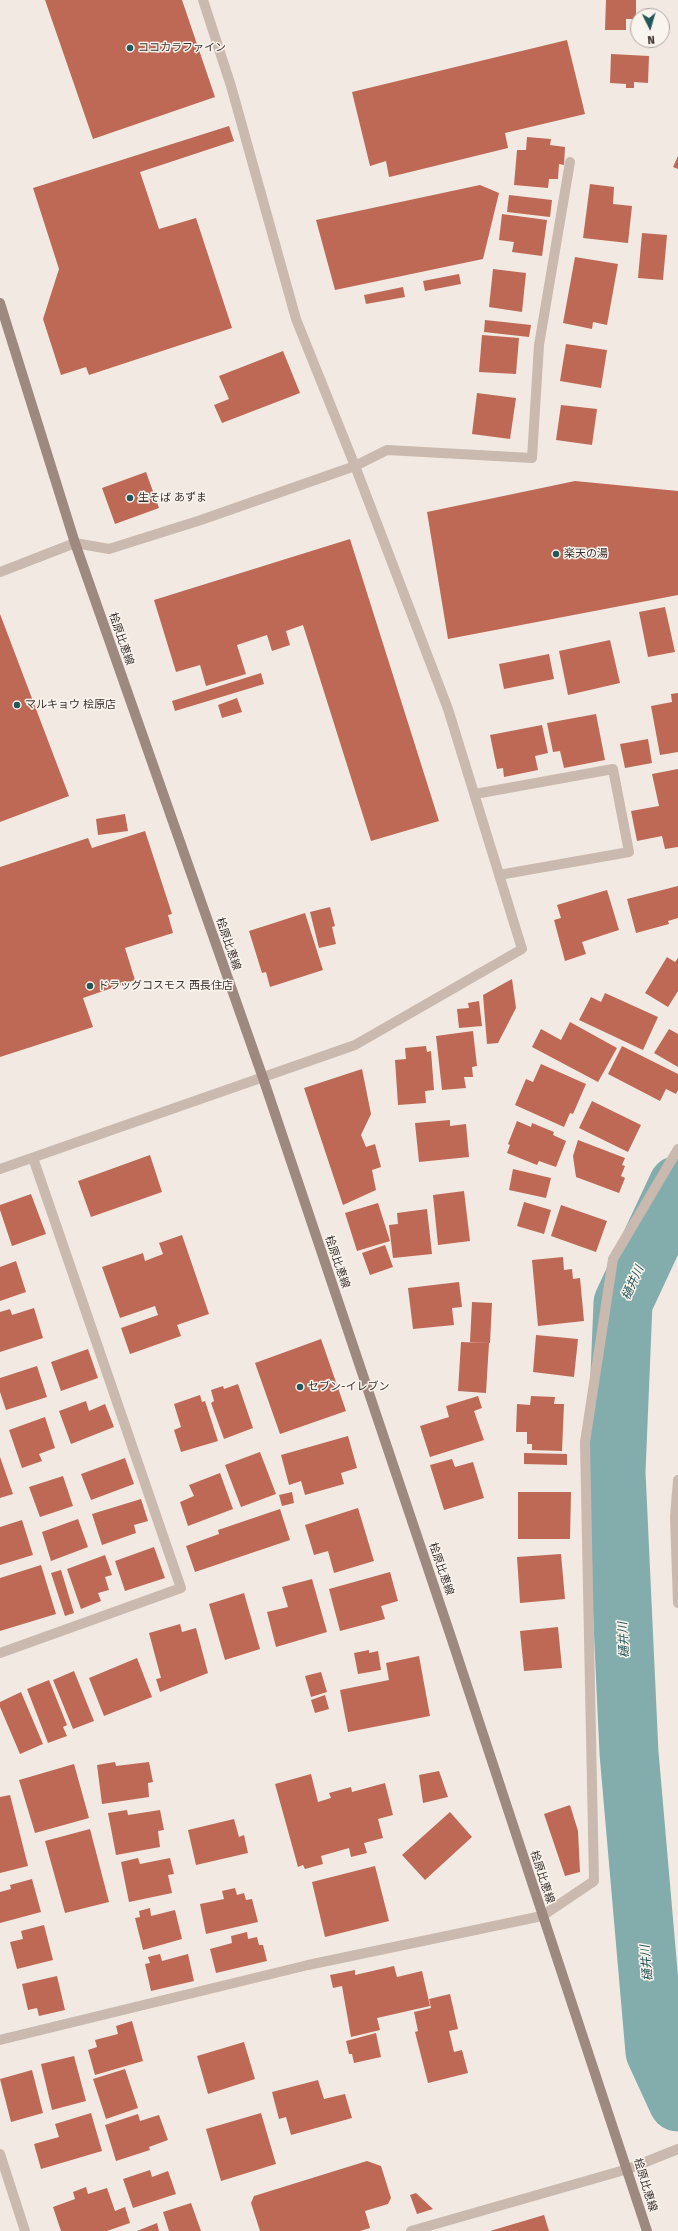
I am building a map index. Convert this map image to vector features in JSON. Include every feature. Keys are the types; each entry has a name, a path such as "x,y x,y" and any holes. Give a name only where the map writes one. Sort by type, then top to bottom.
{"main road":[{"name":"桧原比恵線","path":"0,303 75,543 263,1078 542,1916 628,2169 647,2231"}],"street":[{"path":"0,1169 263,1078 355,1044 522,949 448,709 355,466 296,319 231,86 203,0"},
{"path":"0,572 75,543 109,549 201,520 355,466 387,450 532,458 539,345 570,162"},
{"path":"475,794 613,769 629,852 499,875"},
{"path":"0,2040 308,1965 542,1916 594,1881 585,1442 613,1259 678,1150"},
{"path":"0,1653 181,1588 33,1158"},
{"path":"678,1480 676,1517 678,1603"},
{"path":"411,2231 628,2169 674,2151"},
{"path":"0,2154 26,2231"}],"building":[{"name":"ココカラファイン","path":"45,0 182,0 215,97 93,139"},
{"path":"606,0 636,0 636,8 630,8 630,19 626,19 626,30 605,30"},
{"path":"567,40 585,114 505,133 508,148 402,174 389,177 386,161 370,166 352,92"},
{"path":"611,54 649,56 648,83 634,82 634,88 626,88 626,84 610,83"},
{"path":"229,126 234,141 140,172 159,229 196,218 232,328 89,375 86,367 61,375 43,319 59,269 33,188"},
{"path":"527,137 551,139 550,145 565,147 564,165 559,164 558,179 549,179 548,188 514,185 517,150 526,150"},
{"path":"678,156 678,169 673,167"},
{"path":"590,184 614,187 613,204 632,206 628,243 583,238"},
{"path":"480,185 499,193 483,259 335,290 316,220"},
{"path":"509,195 552,200 550,217 507,212"},
{"path":"502,214 547,220 542,256 512,252 514,242 499,240"},
{"path":"642,233 667,235 663,280 638,278"},
{"path":"575,257 618,264 607,325 593,322 592,329 563,323"},
{"path":"493,269 526,273 522,312 489,307"},
{"path":"459,274 461,284 425,291 423,281"},
{"path":"403,287 405,297 366,304 364,295"},
{"path":"485,320 531,325 529,337 484,332"},
{"path":"482,335 519,338 516,374 479,372"},
{"path":"566,344 607,350 601,388 560,381"},
{"path":"283,351 300,393 222,423 214,405 229,399 219,376"},
{"path":"477,393 516,398 510,439 472,434"},
{"path":"561,405 597,409 592,445 556,440"},
{"name":"生そば あずま","path":"146,472 159,508 115,524 102,488"},
{"name":"楽天の湯","path":"575,481 678,491 678,595 448,639 427,512"},
{"path":"350,539 439,821 371,841 303,625 286,631 290,645 272,651 267,635 237,645 246,674 206,686 200,665 176,672 154,600"},
{"path":"665,607 675,652 648,657 639,612"},
{"name":"マルキョウ 桧原店","path":"0,614 69,796 0,822"},
{"path":"610,640 620,683 568,695 559,651"},
{"path":"549,654 554,679 504,689 499,664"},
{"path":"261,673 264,684 175,711 172,701"},
{"path":"678,693 678,752 660,755 651,706 672,702 671,694"},
{"path":"237,698 242,712 222,718 218,705"},
{"path":"596,714 605,760 564,768 560,751 553,752 547,723"},
{"path":"542,725 548,753 535,756 538,770 504,777 503,768 497,769 490,735"},
{"path":"648,739 652,763 625,768 620,744"},
{"path":"678,769 678,847 665,849 662,836 637,841 631,811 659,806 652,774"},
{"path":"125,814 128,831 98,835 96,819"},
{"path":"145,831 172,914 168,915 173,933 125,948 135,980 83,998 93,1027 0,1057 0,867 88,838 92,848"},
{"path":"678,886 678,918 668,921 669,924 636,933 627,899"},
{"path":"607,890 619,930 582,942 586,954 565,961 554,920 561,918 557,905"},
{"path":"330,907 335,926 332,927 336,944 319,948 310,912"},
{"path":"305,913 323,970 270,987 266,972 262,973 249,931"},
{"path":"667,957 675,962 678,958 678,991 668,1007 645,993"},
{"path":"512,979 516,1008 498,1043 487,1044 483,995"},
{"path":"605,993 658,1017 643,1050 579,1020 591,997 601,1002"},
{"path":"479,1001 482,1026 459,1028 457,1009 469,1008 468,1003"},
{"path":"570,1022 617,1048 598,1082 532,1047 541,1029 561,1040"},
{"path":"669,1029 678,1034 678,1067 654,1053"},
{"path":"473,1031 477,1066 472,1067 473,1077 464,1077 466,1088 442,1090 436,1036"},
{"path":"426,1046 427,1052 431,1051 434,1090 425,1091 426,1103 398,1105 395,1060 406,1059 405,1048"},
{"path":"622,1046 678,1074 678,1090 676,1094 666,1089 660,1101 608,1074"},
{"path":"541,1064 586,1084 573,1114 570,1113 564,1127 515,1105 526,1079 533,1082"},
{"path":"362,1069 371,1114 361,1135 366,1147 375,1144 381,1167 372,1170 376,1190 343,1205 304,1088"},
{"path":"592,1101 641,1125 628,1152 579,1128"},
{"path":"450,1120 450,1126 466,1124 469,1157 419,1162 415,1123"},
{"path":"517,1121 531,1127 532,1123 554,1132 553,1135 566,1141 556,1167 539,1161 537,1165 507,1153 510,1145 508,1144"},
{"path":"578,1140 625,1158 622,1165 625,1166 621,1176 625,1178 619,1193 576,1177 573,1156"},
{"path":"150,1155 162,1192 91,1217 78,1181"},
{"path":"513,1169 551,1178 546,1198 509,1190"},
{"path":"464,1191 470,1241 438,1245 433,1195"},
{"path":"31,1194 46,1234 12,1246 0,1210 0,1205"},
{"path":"524,1202 551,1210 544,1234 517,1226"},
{"path":"378,1203 390,1241 357,1251 345,1213"},
{"path":"561,1205 607,1221 596,1252 551,1236"},
{"path":"427,1209 432,1254 393,1258 389,1225 398,1224 397,1213"},
{"path":"182,1235 209,1314 177,1325 181,1336 130,1354 121,1328 158,1315 155,1306 120,1318 102,1267 143,1253 145,1261 163,1254 159,1243"},
{"path":"385,1245 393,1267 370,1275 362,1253"},
{"path":"563,1257 564,1270 572,1269 573,1279 580,1278 584,1321 538,1326 532,1260"},
{"path":"16,1261 26,1292 0,1301 0,1267"},
{"path":"459,1282 462,1307 452,1308 454,1325 413,1329 408,1288"},
{"path":"472,1302 492,1303 490,1343 470,1342"},
{"path":"34,1308 43,1338 0,1352 0,1312 10,1309 12,1315"},
{"path":"536,1335 578,1339 574,1377 533,1372"},
{"name":"セブン-イレブン","path":"321,1339 346,1411 280,1434 255,1363"},
{"path":"461,1342 489,1343 486,1393 458,1391"},
{"path":"88,1349 98,1378 61,1391 51,1362"},
{"path":"37,1366 47,1397 6,1410 0,1392 0,1378"},
{"path":"238,1384 253,1428 224,1439 211,1403 214,1401 211,1390 223,1386 224,1389"},
{"path":"200,1395 202,1402 205,1401 218,1441 181,1452 174,1430 181,1427 174,1404"},
{"path":"478,1396 482,1408 474,1411 484,1440 430,1457 420,1426 449,1417 446,1406"},
{"path":"531,1396 555,1397 554,1404 564,1404 562,1451 532,1450 532,1444 527,1444 527,1432 516,1432 517,1404 530,1405"},
{"path":"86,1401 89,1411 105,1404 114,1427 71,1444 59,1411"},
{"path":"45,1417 55,1448 39,1454 42,1461 22,1468 9,1430"},
{"path":"348,1436 357,1468 341,1473 344,1484 305,1495 301,1481 289,1485 281,1455"},
{"path":"260,1452 276,1494 241,1507 225,1465"},
{"path":"524,1453 567,1454 567,1465 524,1464"},
{"path":"0,1457 13,1494 0,1498"},
{"path":"125,1458 134,1484 91,1500 81,1474"},
{"path":"452,1459 455,1467 473,1462 484,1498 444,1510 430,1465"},
{"path":"220,1473 233,1509 188,1526 180,1502 194,1496 189,1485"},
{"path":"63,1476 73,1506 40,1517 29,1487"},
{"path":"292,1492 294,1503 282,1506 279,1495"},
{"path":"518,1492 571,1492 570,1539 518,1539"},
{"path":"141,1499 148,1521 134,1525 136,1533 102,1545 92,1514"},
{"path":"358,1508 374,1561 334,1573 328,1551 314,1555 305,1525"},
{"path":"280,1509 290,1540 195,1572 186,1546 219,1534 218,1530"},
{"path":"78,1519 88,1547 51,1561 42,1532"},
{"path":"22,1520 33,1555 0,1565 0,1527"},
{"path":"154,1547 165,1578 125,1591 115,1561"},
{"path":"561,1554 565,1599 520,1603 517,1557"},
{"path":"105,1555 112,1575 105,1577 109,1590 98,1593 101,1601 81,1609 67,1569"},
{"path":"41,1565 56,1614 0,1631 0,1578"},
{"path":"61,1570 74,1613 65,1616 51,1573"},
{"path":"390,1572 398,1601 381,1606 385,1619 340,1631 329,1589"},
{"path":"312,1579 327,1632 276,1647 267,1612 288,1607 282,1587"},
{"path":"244,1593 260,1649 225,1660 209,1604"},
{"path":"180,1624 182,1632 196,1628 208,1673 160,1692 156,1679 161,1678 149,1633"},
{"path":"558,1627 562,1668 524,1671 520,1631"},
{"path":"369,1650 369,1653 378,1651 381,1670 358,1674 354,1653"},
{"path":"419,1656 430,1716 348,1732 340,1690 389,1680 386,1663"},
{"path":"137,1658 152,1697 104,1716 89,1678"},
{"path":"74,1671 94,1721 73,1729 53,1680"},
{"path":"321,1672 327,1692 311,1697 305,1676"},
{"path":"49,1680 67,1725 63,1727 67,1736 48,1743 27,1689"},
{"path":"21,1692 43,1744 20,1754 0,1707 0,1702"},
{"path":"325,1695 329,1709 315,1713 311,1700"},
{"path":"115,1762 116,1766 149,1762 153,1782 148,1783 149,1797 102,1804 97,1765"},
{"path":"74,1764 89,1818 35,1833 19,1780"},
{"path":"439,1771 448,1797 423,1803 419,1775"},
{"path":"311,1774 318,1802 331,1798 329,1793 351,1787 352,1792 385,1783 393,1815 378,1819 383,1838 364,1843 367,1853 351,1857 349,1848 321,1856 323,1864 305,1869 303,1865 298,1867 275,1784"},
{"path":"10,1795 28,1866 0,1873 0,1797"},
{"path":"570,1805 578,1831 580,1872 565,1876 544,1814"},
{"path":"127,1810 128,1815 160,1810 164,1830 158,1831 160,1847 116,1855 108,1813"},
{"path":"450,1812 472,1837 425,1880 402,1855"},
{"path":"234,1819 239,1837 244,1835 248,1853 196,1865 188,1830"},
{"path":"90,1829 109,1902 65,1913 45,1841"},
{"path":"138,1858 140,1864 170,1858 174,1874 168,1875 172,1893 129,1902 121,1862"},
{"path":"375,1866 389,1921 325,1937 312,1882"},
{"path":"32,1879 41,1912 0,1923 0,1892 11,1889 10,1885"},
{"path":"235,1888 237,1895 244,1893 246,1900 252,1899 258,1922 206,1934 200,1904 224,1899 222,1891"},
{"path":"150,1908 151,1916 175,1910 182,1939 143,1950 135,1918 140,1917 139,1911"},
{"path":"44,1925 53,1960 17,1969 10,1942 23,1939 21,1931"},
{"path":"247,1932 248,1939 257,1937 259,1945 263,1945 267,1961 216,1973 210,1949 232,1943 231,1936"},
{"path":"160,1954 162,1961 188,1954 194,1981 151,1991 145,1964 150,1963 148,1957"},
{"path":"394,1966 397,1977 422,1971 430,2006 377,2018 380,2030 351,2037 342,1986 333,1988 330,1975 355,1970 355,1975"},
{"path":"57,1976 65,2010 39,2016 37,2008 28,2010 22,1984"},
{"path":"450,1994 458,2029 449,2031 454,2052 462,2050 468,2073 428,2083 415,2032 418,2031 414,2012 431,2008 429,1999"},
{"path":"132,2021 143,2061 95,2075 88,2050 97,2047 95,2040 118,2034 116,2026"},
{"path":"376,2033 381,2057 354,2063 352,2054 349,2054 346,2041"},
{"path":"244,2042 255,2079 208,2094 197,2056"},
{"path":"74,2056 86,2101 52,2110 41,2064"},
{"path":"125,2069 138,2108 106,2119 93,2079"},
{"path":"32,2070 43,2113 11,2122 0,2079"},
{"path":"318,2080 324,2099 345,2094 352,2118 291,2135 286,2117 279,2119 272,2092"},
{"path":"91,2113 102,2151 41,2169 34,2144 59,2137 55,2124"},
{"path":"261,2113 276,2164 221,2181 206,2129"},
{"path":"138,2114 140,2121 159,2115 168,2140 149,2147 150,2150 116,2161 105,2125"},
{"path":"367,2161 381,2166 391,2198 388,2204 365,2211 370,2228 360,2231 260,2231 251,2203 254,2196"},
{"path":"150,2170 152,2177 168,2171 176,2194 133,2208 123,2179"},
{"path":"86,2187 88,2194 107,2188 115,2211 125,2207 130,2223 107,2231 61,2231 53,2207 75,2199 73,2192"},
{"path":"416,2193 433,2209 417,2214 410,2195"},
{"path":"191,2203 201,2231 169,2231 163,2212"},
{"path":"544,2215 549,2231 490,2231"},
{"path":"157,2223 159,2231 137,2231"}],"waterway":[{"name":"樋井川","path":"678,1185 623,1303 616,1472 629,1753 655,2052 678,2102"}],"place":[{"name":"ココカラファイン","path":"130,48"},
{"name":"生そば あずま","path":"130,498"},
{"name":"楽天の湯","path":"556,554"},
{"name":"マルキョウ 桧原店","path":"17,705"},
{"name":"ドラッグコスモス 西長住店","path":"90,986"},
{"name":"セブン-イレブン","path":"300,1387"}]}
